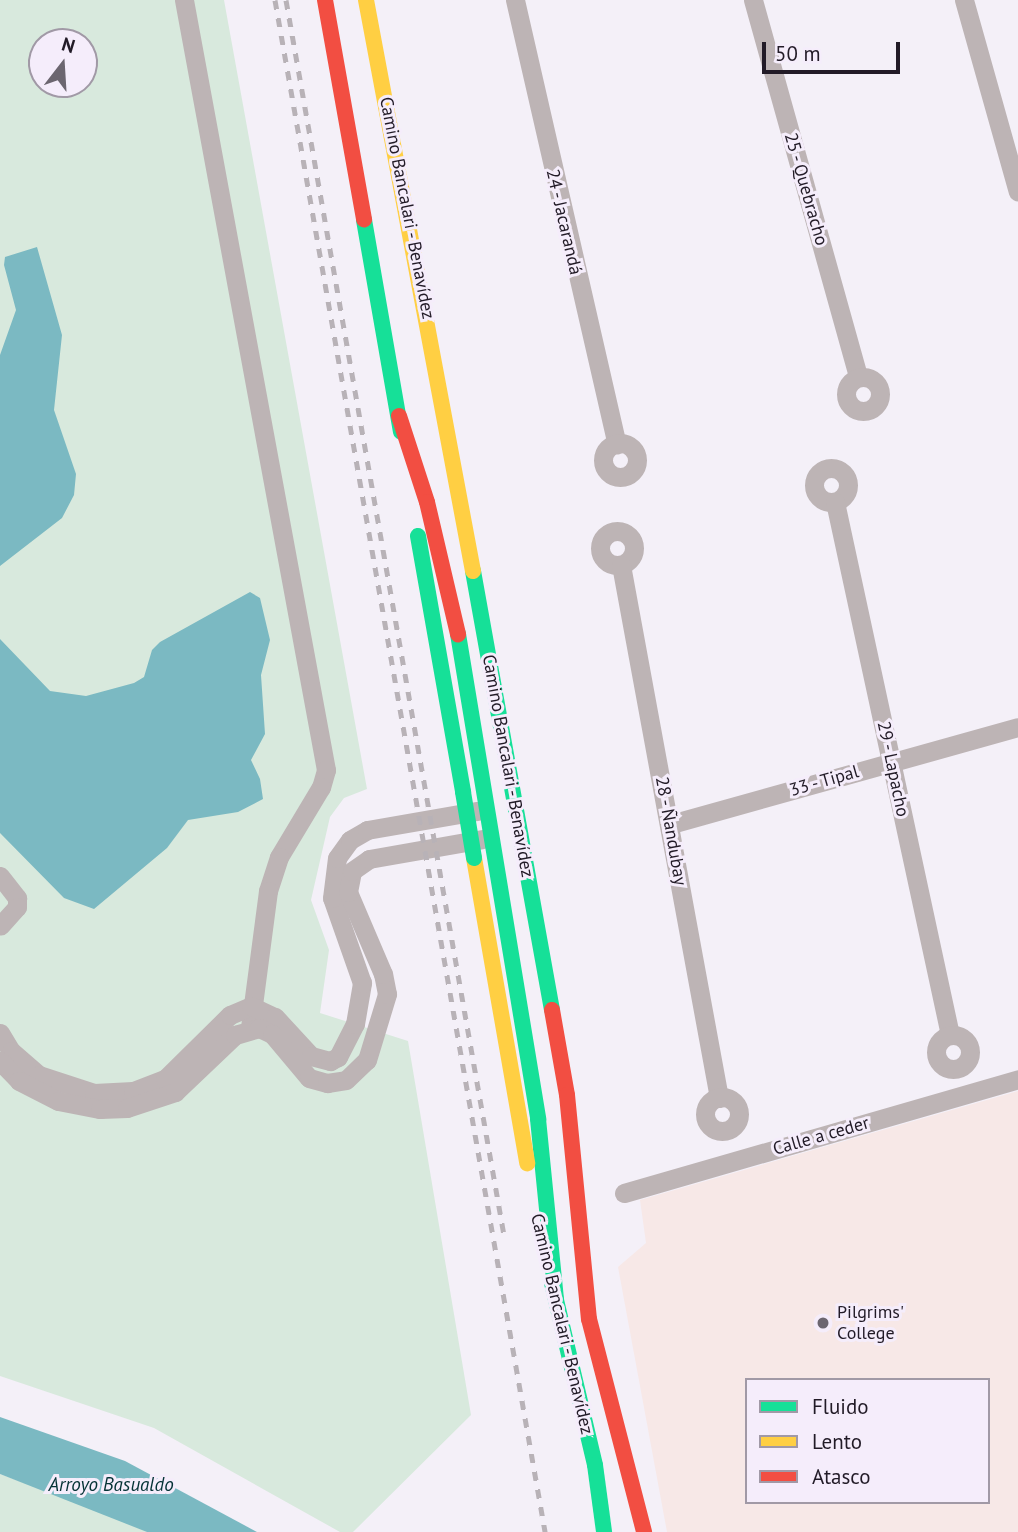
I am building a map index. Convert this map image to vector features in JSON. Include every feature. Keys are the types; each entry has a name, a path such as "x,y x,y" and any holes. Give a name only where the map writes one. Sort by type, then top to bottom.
{"main road":[{"name":"Camino Bancalari - Benavídez","path":"325,0 474,858 556,1300 595,1465 604,1532"},
{"name":"Camino Bancalari - Benavídez","path":"366,0 393,127 566,1095 589,1319 644,1532"},
{"path":"382,0 393,127"},
{"path":"427,315 426,367 463,653 488,810 513,953 549,1102 570,1275 589,1319"},
{"path":"399,416 427,502 463,653"},
{"path":"513,953 518,1009 538,1119 556,1300"}],"street":[{"path":"184,0 326,770 321,788 274,871 251,1006 250,1028"},
{"name":"24 - Jacarandá","path":"515,0 617,444"},
{"name":"25 - Quebracho","path":"753,0 859,377"},
{"path":"964,0 1018,192"},
{"name":"29 - Lapacho","path":"835,502 950,1035"},
{"name":"28 - Ñandubay","path":"621,565 671,824 719,1098"},
{"name":"33 - Tipal","path":"671,824 1018,726"},
{"path":"0,1033 11,1051 39,1075 72,1089 113,1094 165,1079 230,1015 251,1006 275,1017 311,1056 330,1061 346,1048 360,1009 360,967 332,898 333,869 341,852 367,830 488,810"},
{"path":"0,1061 19,1081 58,1101 100,1109 127,1108 175,1092 235,1035 250,1028 272,1034 309,1078 335,1083 356,1074 367,1060 384,1016 386,985 348,892 352,871 369,859 493,837"},
{"path":"0,876 16,898 17,906 0,926"},
{"path":"360,1009 384,1016"},
{"name":"Calle a ceder","path":"624,1194 1018,1079"}],"shaded area":[{"name":"Pilgrims' College","path":"1018,1091 1018,1532 667,1532 618,1267 646,1243 640,1200"}],"green space":[{"path":"0,0 224,0 367,789 344,798 330,817 311,900 329,950 320,1013 408,1041 471,1415 353,1532 340,1532 154,1428 0,1376"},
{"path":"0,1474 125,1520 147,1532 0,1532"}],"water":[{"path":"37,247 62,335 54,410 76,474 74,495 62,518 0,566 0,355 16,310 4,265 5,257"},
{"path":"250,592 260,598 270,640 261,675 265,734 251,760 260,779 263,799 238,812 188,820 167,848 94,909 64,898 0,833 0,639 50,691 86,696 134,683 144,677 152,650 160,642"},
{"name":"Arroyo Basualdo","path":"0,1417 125,1461 257,1532 147,1532 0,1474"}],"railway":[{"path":"275,0 545,1532"},
{"path":"286,0 504,1235"}],"traffic: fast":[{"path":"364,220 401,432"},
{"path":"418,536 463,792"},
{"path":"473,571 552,1010"},
{"path":"458,634 538,1119 556,1300"},
{"path":"463,792 474,858"},
{"path":"552,1283 595,1465 604,1532"}],"traffic: slow":[{"path":"366,0 473,571"},
{"path":"474,858 527,1163"}],"traffic: jam":[{"path":"325,0 364,220"},
{"path":"399,416 427,502 458,634"},
{"path":"552,1010 567,1095 589,1319 644,1532"}],"place":[{"name":"Pilgrims' College","path":"823,1323"}]}
